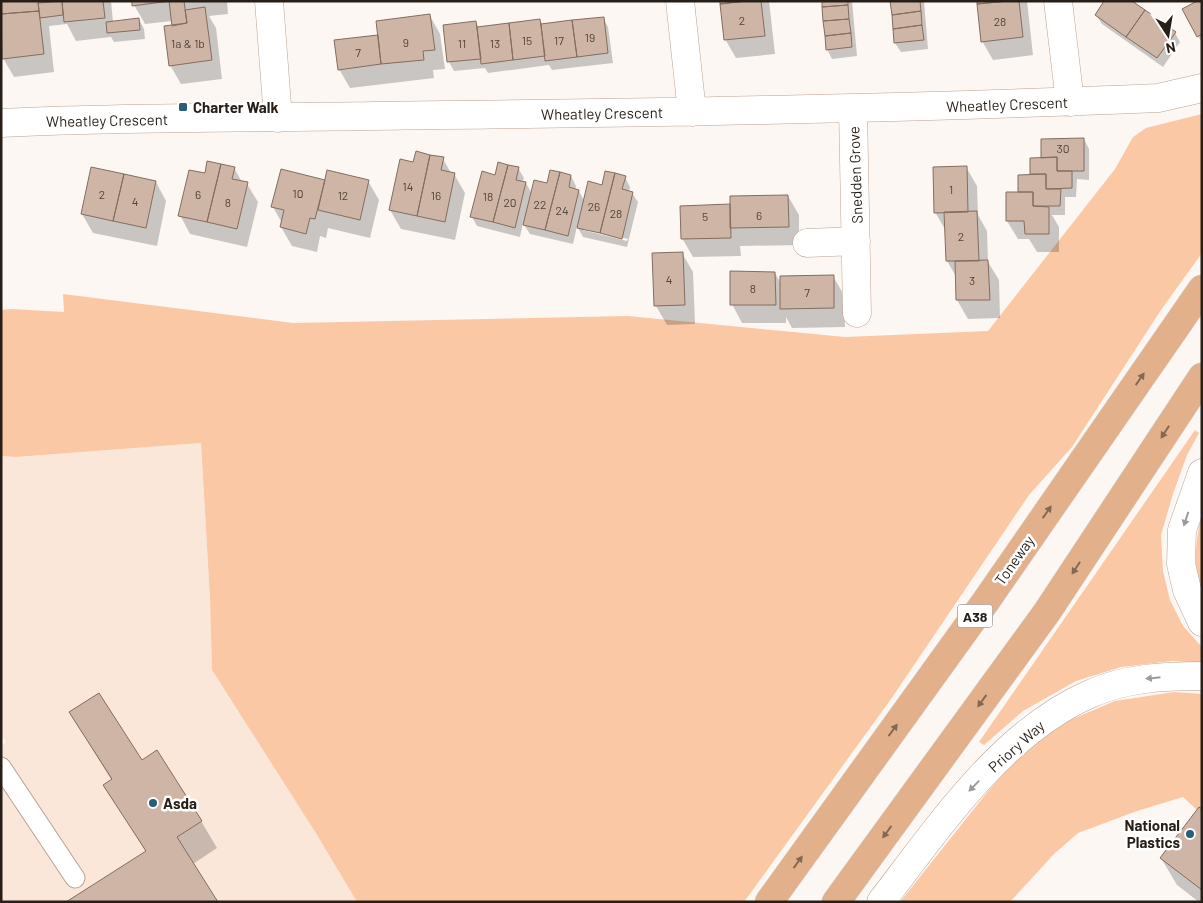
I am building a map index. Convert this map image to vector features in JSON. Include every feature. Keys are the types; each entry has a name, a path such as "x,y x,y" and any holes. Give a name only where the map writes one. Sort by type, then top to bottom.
{"main road":[{"name":"Toneway","path":"769,902 980,609 1202,289"},
{"path":"836,902 1047,612 1202,377"}],"street":[{"path":"269,1 278,118"},
{"path":"680,1 692,112"},
{"path":"1058,1 1070,102"},
{"name":"Wheatley Crescent","path":"1,123 134,118 278,118 853,109 1158,98 1202,88"},
{"name":"Snedden Grove","path":"853,109 858,313"},
{"name":"Snedden Grove","path":"807,243 856,241"},
{"path":"1202,473 1182,530 1181,564 1187,590 1202,622"},
{"name":"Priory Way","path":"882,902 960,800 1030,729 1059,710 1090,694 1136,680 1173,676 1202,676"}],"lane":[{"path":"1,767 75,878"}],"shaded area":[{"path":"1202,114 1202,253 1161,310 1072,447 1029,495 891,699 744,902 357,902 317,835 212,670 201,443 16,457 1,456 1,310 64,312 63,294 293,323 628,316 845,337 988,331 1115,169 1133,137 1146,128"},
{"path":"1195,430 1199,433 1187,455 1161,535 1163,571 1170,600 1183,626 1202,647 1202,663 1172,661 1121,667 1076,681 1023,711 984,745 979,742"},
{"path":"201,443 212,670 317,835 357,902 1,902 1,746 6,742 1,735 1,456 16,457"},
{"path":"1202,510 1202,591 1196,561"},
{"path":"1174,692 1202,694 1202,809 1197,810 1183,797 1137,811 1078,833 1054,854 1010,902 900,902 985,795 1007,769 1035,742 1070,720 1115,701"}],"building":[{"path":"1,1 38,1 39,11 1,14"},
{"path":"62,1 103,1 105,18 64,22"},
{"path":"62,1 63,15 40,18 38,3"},
{"path":"132,1 170,1 132,6"},
{"path":"169,1 184,1 187,23 172,26"},
{"path":"720,1 746,1 720,4"},
{"path":"761,1 765,36 724,40 720,4"},
{"path":"822,1 848,1 848,5 822,7"},
{"path":"890,1 920,1 921,11 892,15"},
{"path":"977,1 1008,1 977,4"},
{"path":"1019,1 1023,37 981,42 977,4"},
{"path":"1104,1 1132,1 1145,10 1126,37 1095,15"},
{"path":"1197,1 1202,1 1202,34 1197,37 1182,9"},
{"path":"848,5 849,19 823,21 822,7"},
{"path":"205,7 212,60 169,66 164,26 187,23 185,10"},
{"path":"1145,10 1176,32 1157,58 1126,37"},
{"path":"39,11 44,54 2,59 1,14"},
{"path":"921,11 922,25 893,29 892,15"},
{"path":"430,14 435,50 423,51 424,60 381,64 376,21"},
{"path":"604,17 608,53 577,57 572,20"},
{"path":"139,18 140,30 107,33 106,22"},
{"path":"540,19 545,56 513,60 509,23"},
{"path":"849,19 851,33 825,36 823,21"},
{"path":"572,20 577,57 545,61 541,24"},
{"path":"476,21 481,59 447,62 443,25"},
{"path":"509,23 513,60 481,64 477,27"},
{"path":"922,25 924,40 894,43 893,29"},
{"path":"851,33 852,47 826,50 825,36"},
{"path":"378,35 381,64 338,70 334,40"},
{"path":"1084,138 1084,171 1057,171 1057,157 1041,158 1041,139"},
{"path":"416,151 430,155 417,216 389,210 400,159 413,162"},
{"path":"430,155 444,157 441,170 455,173 445,222 417,216"},
{"path":"1057,157 1057,171 1072,171 1072,188 1046,189 1046,174 1030,174 1030,158"},
{"path":"207,161 221,164 207,222 178,216 189,170 205,173"},
{"path":"498,162 508,165 493,222 470,217 482,171 495,175"},
{"path":"221,164 235,167 232,179 248,182 237,229 207,222"},
{"path":"508,165 519,167 516,180 526,182 515,228 493,222"},
{"path":"967,166 968,212 934,213 933,167"},
{"path":"91,167 124,174 113,221 81,214"},
{"path":"281,169 325,180 315,219 310,218 306,234 280,227 284,210 271,207"},
{"path":"327,170 369,180 360,220 318,210"},
{"path":"550,170 560,172 545,230 523,225 534,180 547,183"},
{"path":"605,171 615,173 600,233 577,228 588,181 602,185"},
{"path":"560,172 571,175 569,187 579,190 568,236 545,230"},
{"path":"615,173 626,176 622,189 633,192 622,239 600,233"},
{"path":"124,174 156,181 146,228 113,221"},
{"path":"1046,174 1046,189 1061,189 1060,206 1033,206 1033,192 1018,192 1018,175"},
{"path":"1006,192 1033,192 1033,206 1049,207 1049,234 1025,234 1024,221 1006,221"},
{"path":"788,195 789,227 730,228 730,196"},
{"path":"730,204 731,238 681,239 680,206"},
{"path":"977,211 979,261 946,261 944,212"},
{"path":"683,252 685,305 654,306 652,253"},
{"path":"988,260 990,300 956,300 955,261"},
{"path":"730,271 775,272 776,305 730,305"},
{"path":"834,275 834,308 780,309 780,276"},
{"name":"Asda","path":"99,693 142,760 157,750 202,821 177,837 218,902 66,902 146,851 103,785 112,779 69,712"},
{"name":"National Plastics","path":"1199,807 1202,809 1202,890 1160,858"}],"place":[{"name":"Charter Walk","path":"183,107"},
{"name":"Asda","path":"153,803"},
{"name":"National Plastics","path":"1190,834"}]}
